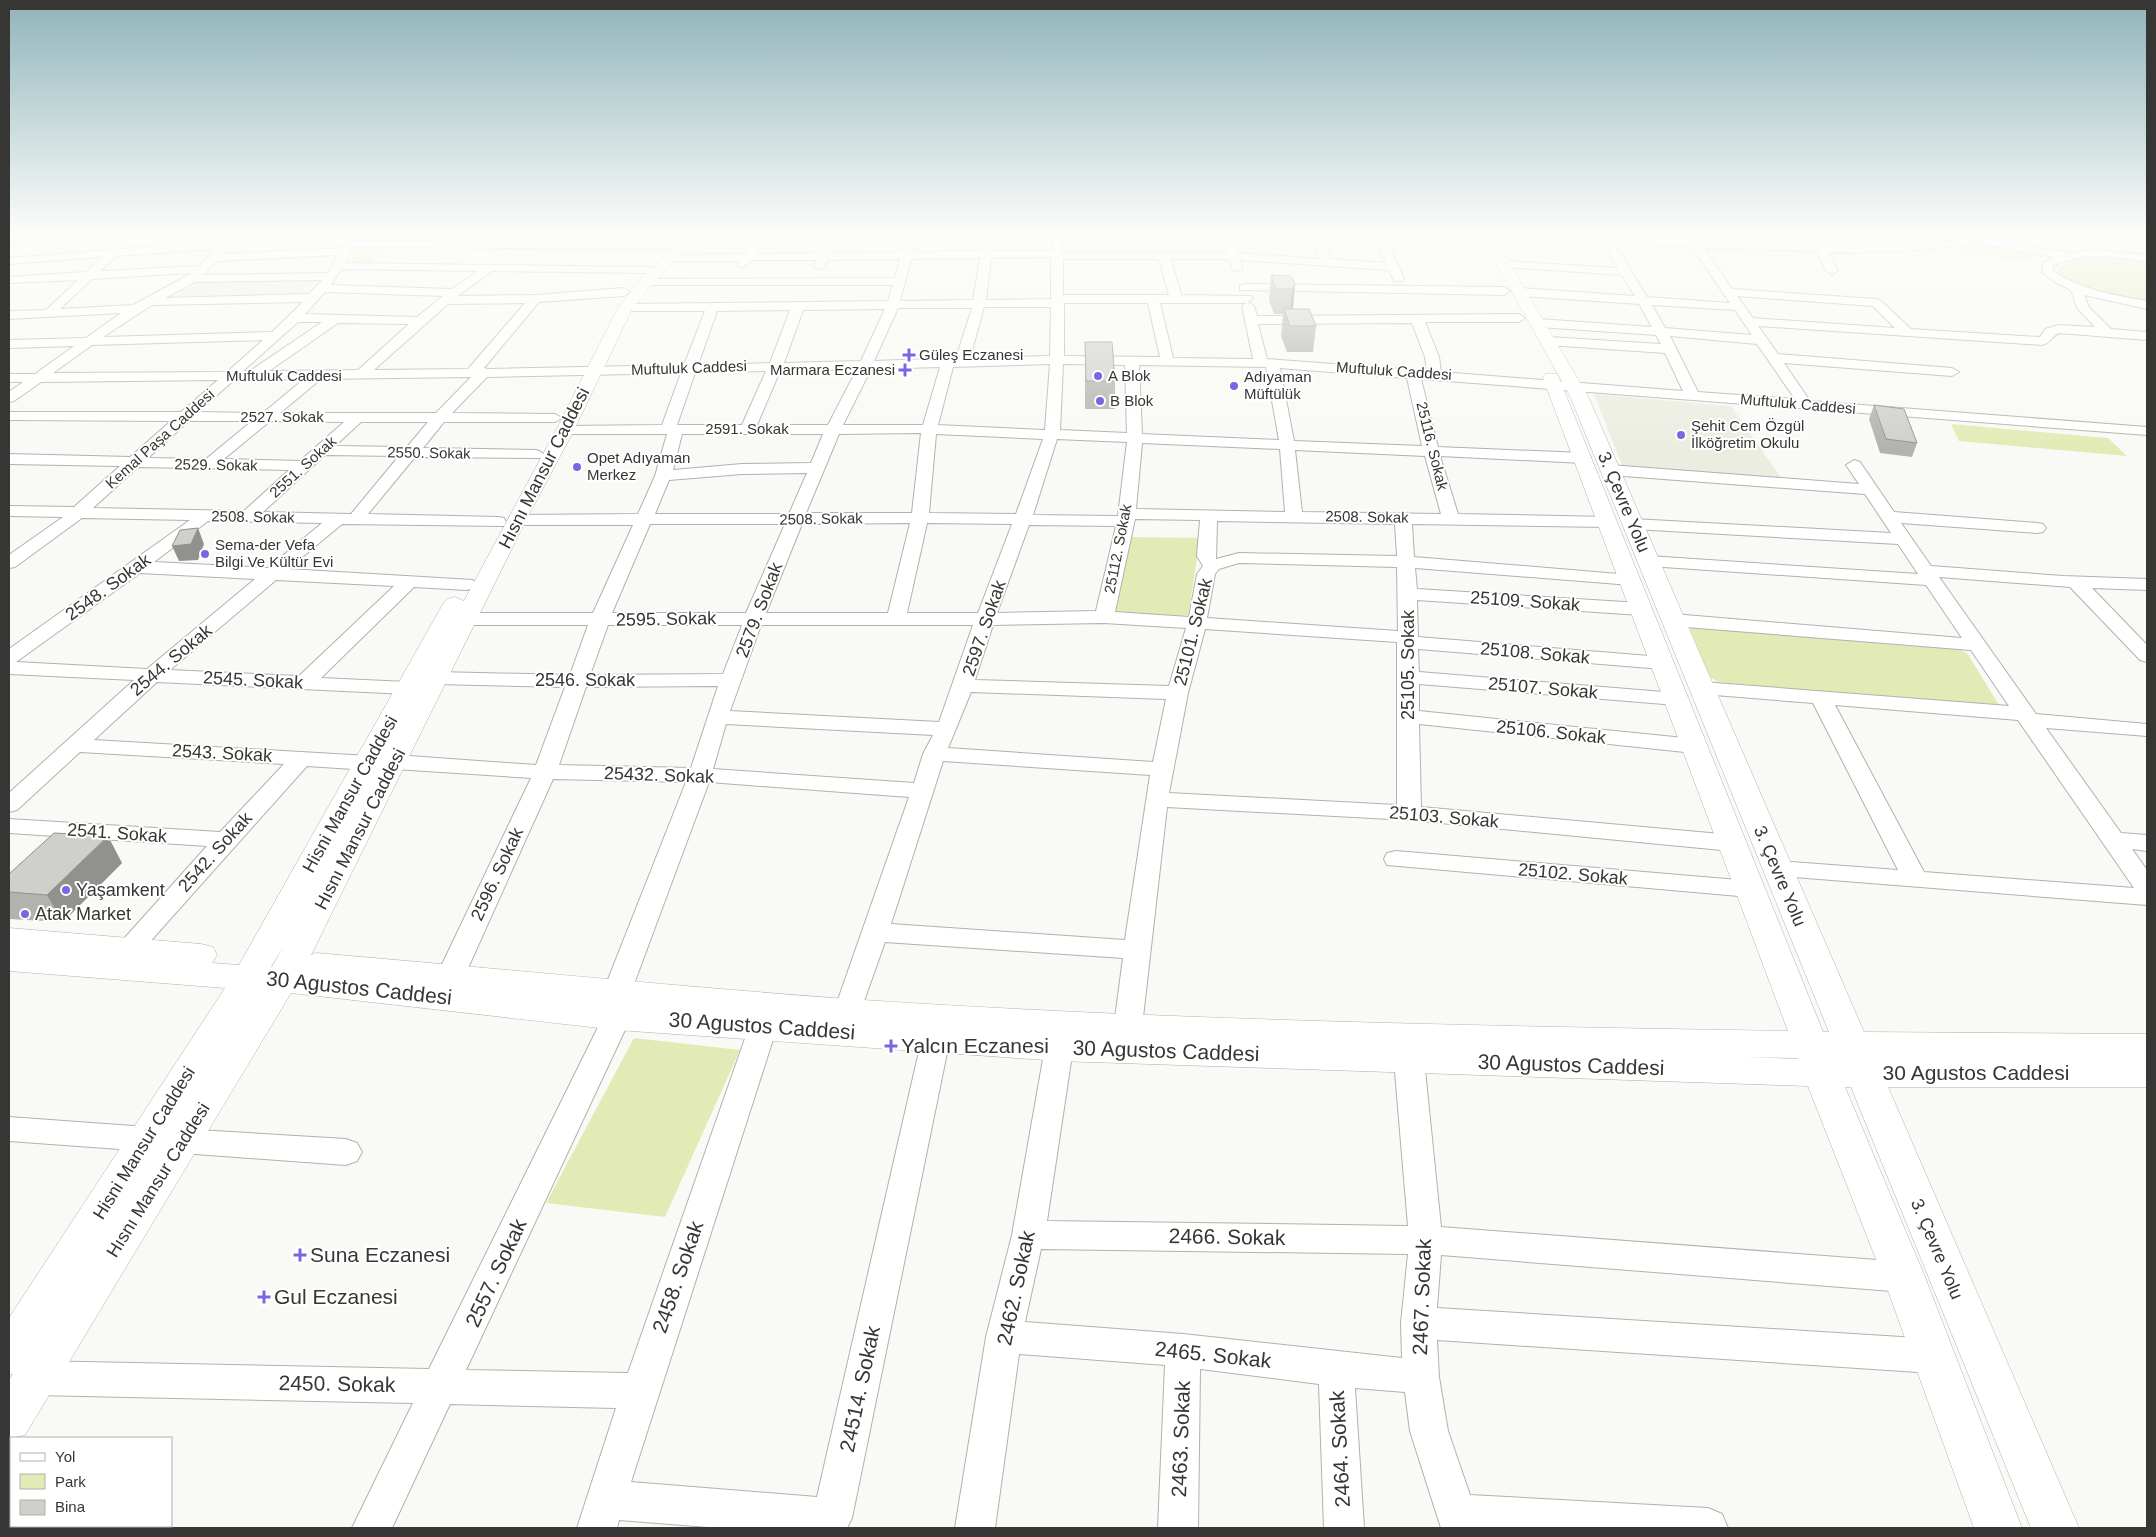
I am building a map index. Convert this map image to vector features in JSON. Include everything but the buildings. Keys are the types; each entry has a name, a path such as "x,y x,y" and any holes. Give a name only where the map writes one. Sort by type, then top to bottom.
{"main road":[{"name":"Hısnı Mansur Caddesi","path":"9,1420 182,1141 270,970 382,762 437,678 467,619 507,521 560,424 585,372 631,306"},
{"name":"3. Çevre Yolu","path":"1523,306 1610,470 1620,523"},
{"name":"3. Çevre Yolu","path":"1564,385 1583,458 1620,523 1640,570 1673,620 1689,693 1694,746 1816,1059 1904,1277 1998,1528"},
{"name":"Hisni Mansur Caddesi","path":"382,762 408,688 467,584 507,521 536,455 560,424"},
{"name":"3. Çevre Yolu","path":"1640,570 1641,609 1662,663 1689,693 1777,869 2055,1528"},
{"name":"30 Agustos Caddesi","path":"9,939 130,948 270,970 618,1004 848,1011 1816,1059"},
{"name":"30 Agustos Caddesi","path":"9,960 450,976 763,1027 1059,1048 1409,1060 1857,1059 2147,1047"},
{"name":"Hisni Mansur Caddesi","path":"9,1355 148,1139 270,970"},
{"name":"30 Agustos Caddesi","path":"1857,1059 2147,1073"}],"street":[{"path":"49,314 58,306"},
{"path":"9,398 142,306"},
{"name":"Kemal Paşa Caddesi","path":"9,563 64,525 78,513 295,318 305,306"},
{"path":"361,375 439,306"},
{"name":"2544. Sokak","path":"9,805 152,675 274,574 346,519 411,452 531,306"},
{"path":"748,429 776,365 798,306"},
{"path":"712,307 824,306"},
{"name":"2579. Sokak","path":"618,1004 700,775 717,718 754,618 833,429 868,363 893,306"},
{"path":"896,619 920,518 928,429 977,306"},
{"name":"2597. Sokak","path":"848,1011 924,792 934,754 947,729 963,686 1052,433 1057,360 1058,306"},
{"path":"1155,306 1167,361"},
{"path":"1247,306 1250,320 1267,363 1287,444 1294,516"},
{"path":"1250,320 1417,319 1517,306"},
{"path":"1525,306 1671,349"},
{"path":"1527,306 1661,331 1760,340"},
{"path":"1646,306 1671,349 1692,396"},
{"path":"1721,306 1739,307 1806,404"},
{"path":"1879,306 1908,333"},
{"path":"2082,306 2107,332"},
{"name":"2596. Sokak","path":"450,976 545,772 600,619 663,476 672,430 690,368 712,307"},
{"path":"9,315 135,309"},
{"path":"295,318 421,321"},
{"path":"254,375 335,319"},
{"path":"1417,319 1432,357 1434,374"},
{"path":"1750,322 2042,341 2048,338 2050,332 2058,329 2147,336"},
{"path":"9,344 90,340 275,336"},
{"path":"1773,358 1952,372"},
{"name":"Muftuluk Caddesi","path":"9,378 585,372 776,365 1057,360 1267,363 1414,372 1692,396 2147,430"},
{"name":"25112. Sokak","path":"985,619 1104,617 1126,518 1136,437 1132,361"},
{"name":"25116. Sokak","path":"1414,372 1431,451 1451,520"},
{"path":"209,464 316,376"},
{"name":"2527. Sokak","path":"9,416 441,416 560,424"},
{"name":"2551. Sokak","path":"247,517 359,416"},
{"name":"2591. Sokak","path":"560,424 672,430 928,429 1052,433 1583,458"},
{"name":"2550. Sokak","path":"322,450 536,455"},
{"name":"2529. Sokak","path":"9,459 134,464 304,466"},
{"path":"1854,464 1928,575 2147,888"},
{"path":"663,476 742,469 816,468"},
{"path":"1610,470 1872,490"},
{"name":"2508. Sokak","path":"9,510 247,517 507,521 1126,518 1209,514 1620,523 1904,540"},
{"path":"1209,514 1206,556 1208,562 1213,564"},
{"name":"2548. Sokak","path":"9,658 207,516"},
{"name":"25105. Sokak","path":"1403,518 1408,594 1409,813"},
{"path":"1890,518 2037,528"},
{"name":"25101. Sokak","path":"1128,1026 1156,799 1178,693 1197,623 1206,574 1213,564 1239,558 1640,570 1928,575 2147,584"},
{"path":"137,567 467,584"},
{"path":"304,683 409,581"},
{"path":"2075,581 2147,656"},
{"name":"25109. Sokak","path":"1408,594 1641,609"},
{"name":"25108. Sokak","path":"1104,617 1407,639 1662,663"},
{"name":"2595. Sokak","path":"467,619 985,619"},
{"path":"1673,620 1977,645"},
{"name":"2545. Sokak","path":"9,668 408,688"},
{"name":"25107. Sokak","path":"1409,677 1689,693 1820,697 2147,730"},
{"name":"2546. Sokak","path":"437,678 579,681 732,680"},
{"path":"963,686 1178,693"},
{"path":"1820,697 1915,879"},
{"name":"25106. Sokak","path":"1408,716 1694,746"},
{"path":"717,718 947,729"},
{"name":"2543. Sokak","path":"75,745 382,762"},
{"path":"934,754 1163,769"},
{"name":"2542. Sokak","path":"130,948 302,758"},
{"name":"25432. Sokak","path":"382,762 545,772 700,775 924,792"},
{"name":"25103. Sokak","path":"1156,799 1409,813 1732,843"},
{"name":"2541. Sokak","path":"9,826 226,840"},
{"path":"2114,840 2147,843"},
{"name":"25102. Sokak","path":"1396,859 1750,889"},
{"path":"1777,869 2147,897"},
{"path":"875,932 1137,950"},
{"name":"2557. Sokak","path":"372,1528 442,1387 618,1004"},
{"name":"2458. Sokak","path":"601,1514 640,1391 763,1027"},
{"name":"24514. Sokak","path":"601,1514 798,1522 832,1518 936,1038"},
{"name":"2462. Sokak","path":"975,1528 1004,1337 1028,1235 1059,1048"},
{"name":"2467. Sokak","path":"1409,1060 1426,1240 1418,1323 1421,1377 1429,1431 1459,1521"},
{"path":"9,1129 148,1139"},
{"path":"182,1141 346,1152"},
{"name":"2466. Sokak","path":"1028,1235 1426,1240 1904,1277"},
{"path":"1418,1323 1933,1356"},
{"name":"2465. Sokak","path":"1004,1337 1183,1350 1336,1370 1421,1377"},
{"name":"2463. Sokak","path":"1178,1528 1183,1350"},
{"name":"2464. Sokak","path":"1336,1370 1344,1528"},
{"name":"2450. Sokak","path":"35,1378 640,1391"},
{"path":"1459,1521 1708,1528"}],"shaded area":[{"name":"Şehit Cem Özgül İlköğretim Okulu","path":"1594,394 1731,406 1782,479 1622,465"}],"green space":[{"path":"1951,424 2108,438 2127,456 1959,441"},
{"path":"1128,537 1200,538 1188,617 1110,614"},
{"path":"1699,627 1954,647 1967,653 1999,705 1982,706 1718,682 1710,677 1690,629"},
{"path":"634,1038 740,1050 665,1217 546,1203"}],"place":[{"name":"Güleş Eczanesi","path":"909,355"},
{"name":"Marmara Eczanesi","path":"905,370"},
{"name":"A Blok","path":"1098,376"},
{"name":"Adıyaman Müftülük","path":"1234,386"},
{"name":"B Blok","path":"1100,401"},
{"name":"Şehit Cem Özgül İlköğretim Okulu","path":"1681,435"},
{"name":"Opet Adıyaman Merkez","path":"577,467"},
{"name":"Sema-der Vefa Bilgi Ve Kültür Evi","path":"205,554"},
{"name":"Yaşamkent","path":"66,890"},
{"name":"Atak Market","path":"25,914"},
{"name":"Yalcın Eczanesi","path":"891,1046"},
{"name":"Suna Eczanesi","path":"300,1255"},
{"name":"Gul Eczanesi","path":"264,1297"}]}
